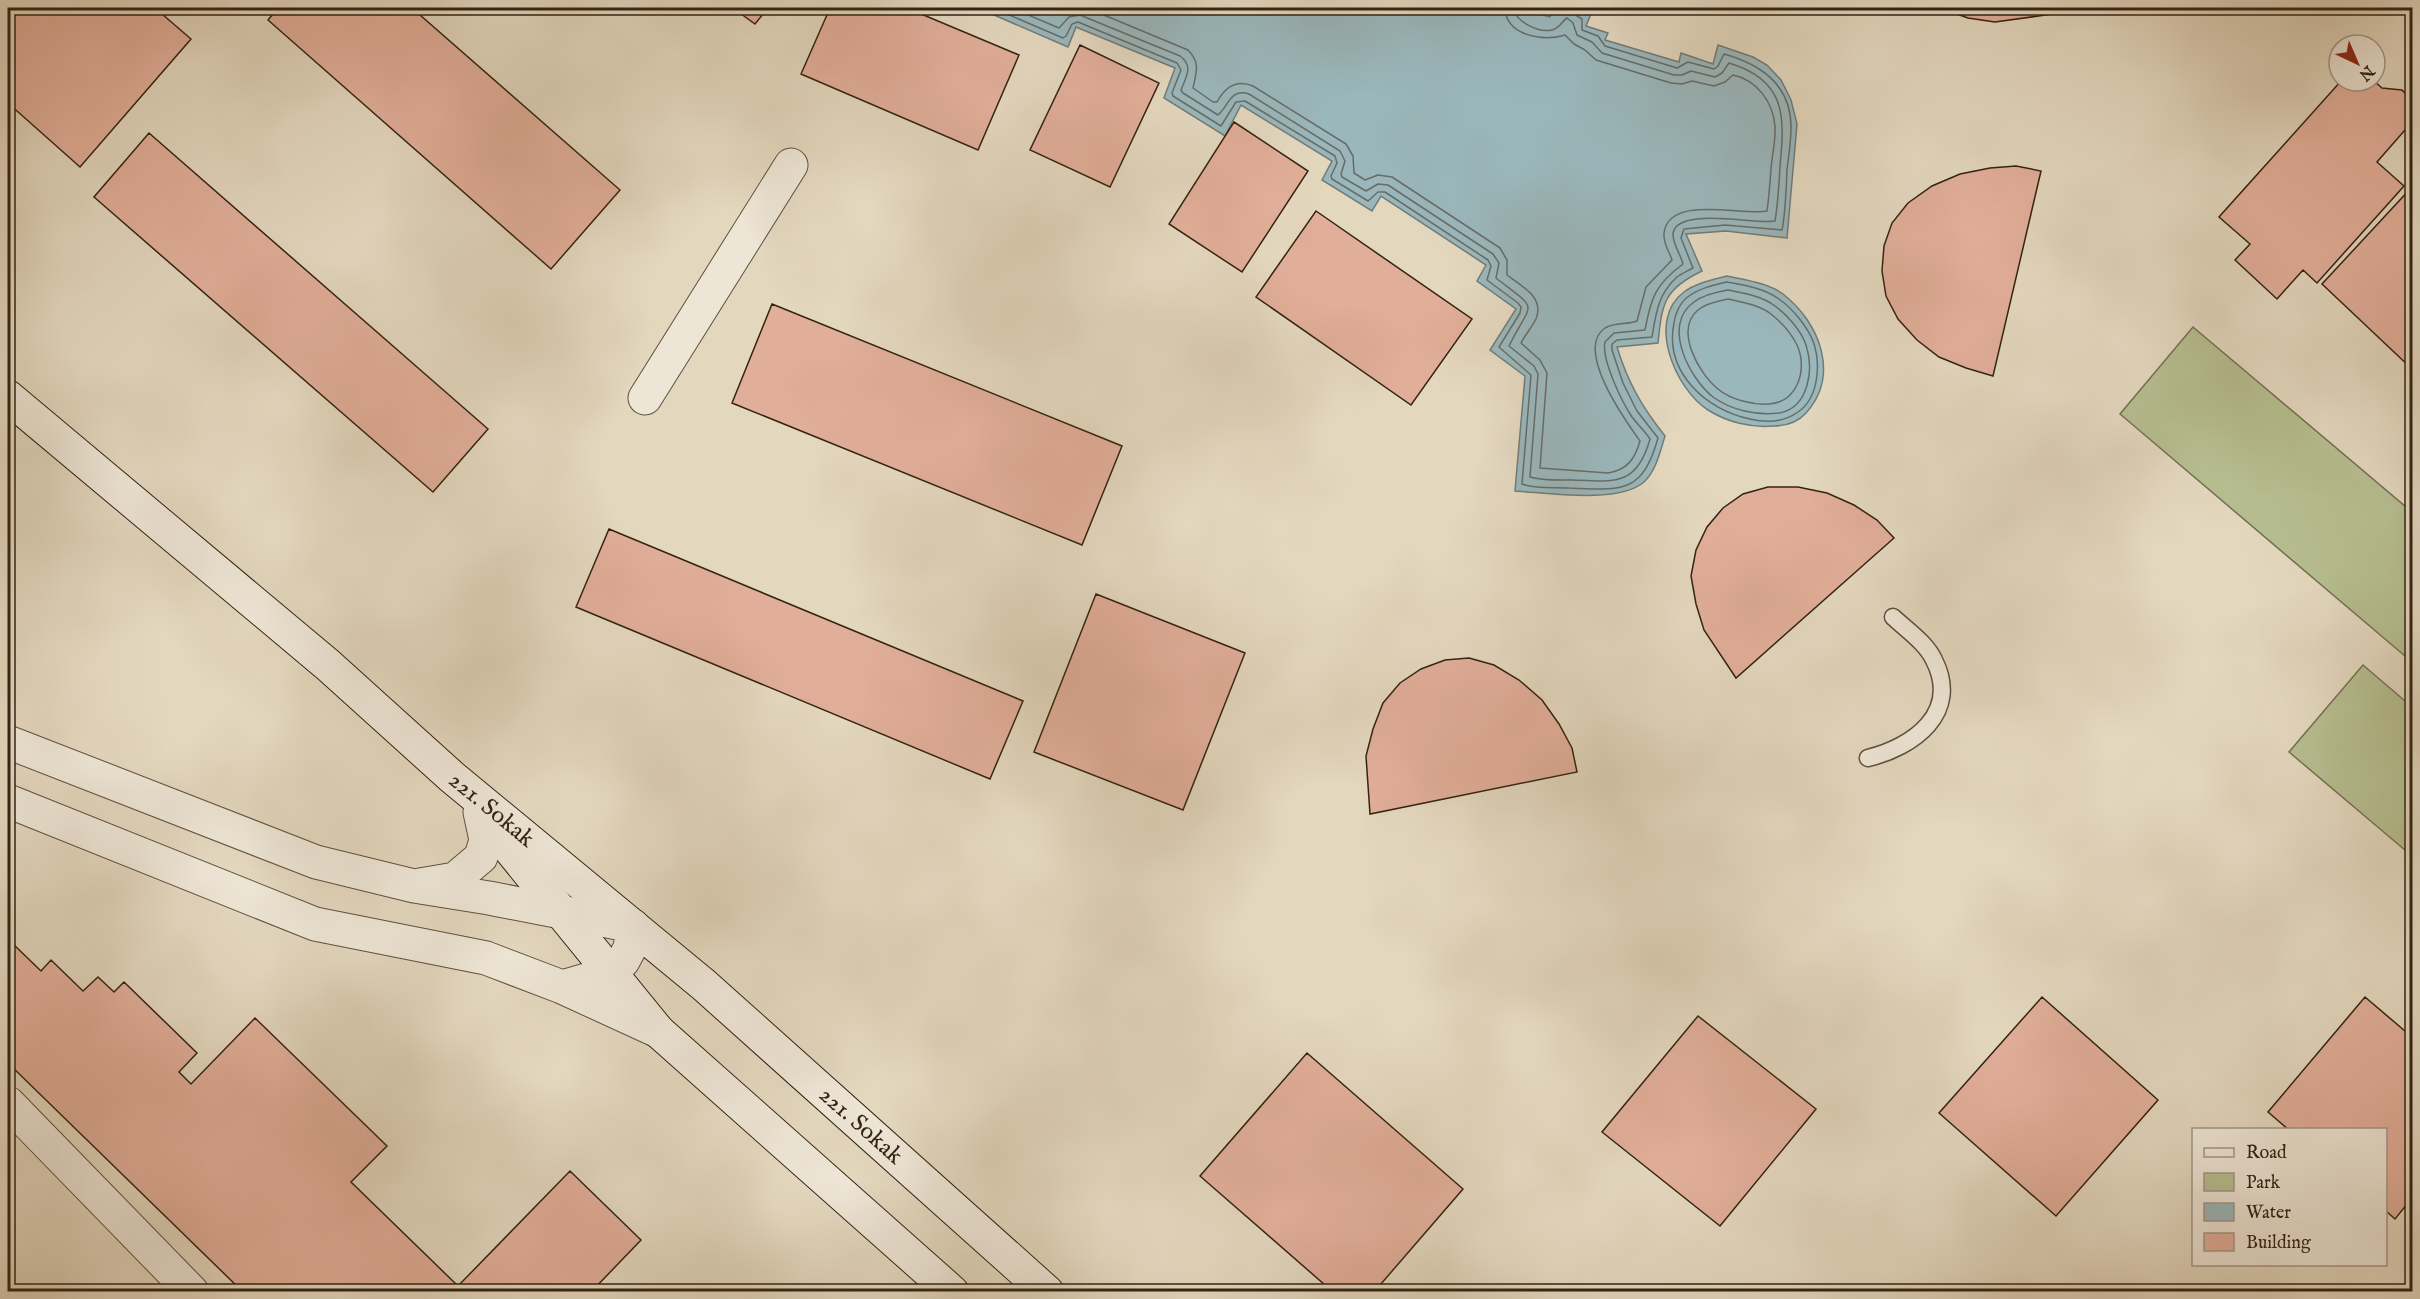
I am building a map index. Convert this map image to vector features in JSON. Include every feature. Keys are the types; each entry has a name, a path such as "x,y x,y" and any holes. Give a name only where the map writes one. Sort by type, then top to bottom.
{"street":[{"path":"645,398 791,165"},
{"path":"8,398 328,665 452,777"},
{"path":"8,742 316,862 414,886 633,926 630,948 623,961 610,973 562,987"},
{"name":"221. Sokak","path":"452,777 658,1031 952,1292"},
{"name":"221. Sokak","path":"452,777 713,993 1047,1292"},
{"path":"8,801 315,924 486,958 562,987 658,1031"},
{"path":"414,886 455,879 481,857 486,840 480,812"},
{"path":"8,1103 192,1292"}],"lane":[{"path":"1868,758 1887,754 1911,741 1932,721 1941,697 1939,671 1934,658 1893,617"}],"green space":[{"path":"2193,327 2412,512 2412,662 2120,414"},
{"path":"2363,665 2412,707 2412,856 2289,752"}],"water":[{"path":"978,8 1519,8 1550,17 1553,8 1569,8 1591,14 1586,26 1608,33 1605,40 1679,62 1681,53 1713,64 1718,45 1753,57 1767,65 1781,80 1791,100 1797,124 1787,238 1726,231 1686,234 1702,271 1680,284 1667,299 1661,317 1658,343 1617,347 1636,394 1665,436 1655,467 1644,482 1632,489 1601,495 1582,496 1515,491 1525,376 1490,350 1516,309 1477,281 1486,265 1381,196 1372,211 1322,180 1332,161 1241,105 1225,136 1164,98 1175,68 1076,27 1068,47"},
{"path":"1727,276 1777,290 1796,306 1816,334 1823,366 1822,382 1816,398 1806,413 1795,421 1782,425 1756,426 1723,418 1696,400 1676,371 1669,354 1666,336 1667,319 1673,304 1684,292 1694,286"}],"building":[{"path":"8,8 155,8 191,39 80,167 8,103"},
{"path":"278,8 412,8 620,190 551,269 268,20"},
{"path":"733,8 768,8 755,24"},
{"path":"830,8 907,8 1019,55 978,150 801,74"},
{"path":"1940,8 2051,8 2053,14 1995,22 1968,18"},
{"path":"1080,45 1159,83 1110,187 1030,150"},
{"path":"2387,88 2402,90 2412,100 2412,122 2377,162 2404,186 2317,283 2303,270 2277,299 2235,260 2250,244 2219,217 2330,93 2387,93"},
{"path":"1234,122 1308,171 1242,272 1169,224"},
{"path":"149,133 488,429 433,492 94,197"},
{"path":"2016,166 2041,171 1993,376 1939,357 1917,340 1898,319 1886,296 1882,271 1884,246 1892,223 1908,203 1932,186 1960,174"},
{"path":"2412,187 2412,369 2322,284"},
{"path":"1316,211 1472,319 1411,405 1256,297"},
{"path":"772,304 1122,446 1082,545 732,403"},
{"path":"1768,487 1798,487 1827,493 1854,505 1877,520 1894,538 1736,678 1704,630 1691,576 1696,550 1707,527 1723,508 1743,494"},
{"path":"609,529 1023,701 990,779 576,607"},
{"path":"1096,594 1245,653 1183,810 1034,752"},
{"path":"1469,658 1494,665 1519,680 1542,700 1572,748 1577,772 1370,814 1366,756 1383,703 1400,683 1421,669 1445,660"},
{"path":"12,943 41,971 51,960 83,991 98,977 114,992 124,982 197,1053 179,1072 191,1084 255,1018 387,1146 351,1182 458,1286 570,1171 641,1240 591,1292 243,1292 8,1063 8,948"},
{"path":"2042,997 2158,1100 2056,1216 1939,1113"},
{"path":"2365,997 2412,1037 2412,1198 2395,1219 2387,1212 2387,1128 2287,1128 2268,1112"},
{"path":"1698,1016 1816,1109 1720,1226 1602,1132"},
{"path":"1307,1053 1463,1189 1374,1292 1333,1292 1200,1176"}]}
